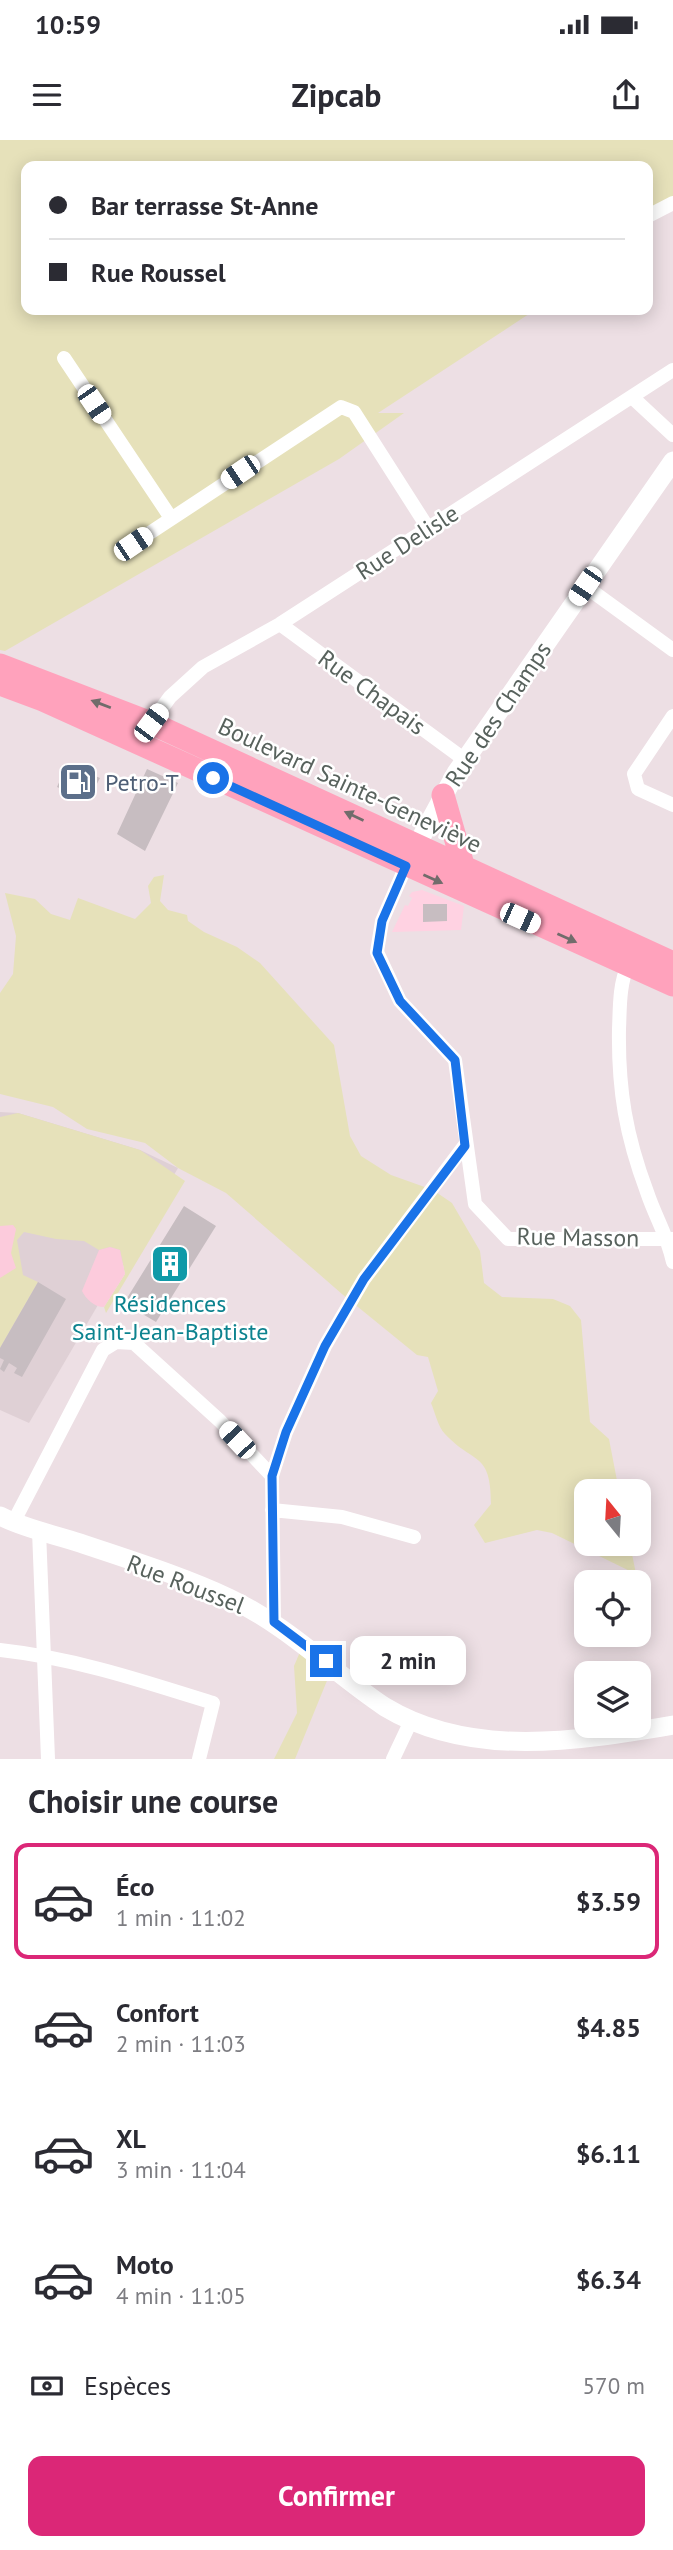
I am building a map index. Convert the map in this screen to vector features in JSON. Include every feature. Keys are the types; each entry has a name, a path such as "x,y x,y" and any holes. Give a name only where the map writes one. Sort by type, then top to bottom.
{"main road":[{"name":"Boulevard Sainte-Geneviève","path":"0,665 151,723 673,963"},
{"name":"Boulevard Sainte-Geneviève","path":"0,684 43,700 673,985"},
{"path":"443,795 463,865"}],"street":[{"path":"653,213 673,203"},
{"path":"64,358 171,518"},
{"name":"Rue Delisle","path":"151,723 189,678 219,657 280,624 673,370"},
{"path":"632,397 673,435"},
{"path":"133,544 341,407 354,412 428,528"},
{"name":"Rue des Champs","path":"465,1146 455,1060 400,1001 377,953 382,921 416,845 465,760 673,461"},
{"path":"585,586 673,650"},
{"name":"Rue Chapais","path":"280,624 465,760"},
{"path":"673,716 634,774 638,789 673,805"},
{"path":"628,965 620,1003 621,1105 629,1139 648,1195 671,1239 673,1262"},
{"path":"274,1622 272,1476 292,1420 325,1346 375,1263 465,1146"},
{"name":"Rue Masson","path":"465,1146 475,1204 508,1239 671,1239"},
{"path":"7,1519 103,1350 116,1342 134,1343 220,1421 272,1476"},
{"path":"272,1510 342,1517 414,1537"},
{"name":"Rue Roussel","path":"7,1519 226,1597 274,1622 384,1707 410,1723 450,1738 496,1745 585,1740 673,1725"},
{"path":"38,1531 48,1759"},
{"path":"0,1650 44,1655 111,1671 213,1703 199,1759"},
{"path":"393,1759 410,1723"}],"shaded area":[{"path":"0,140 673,140 673,204 653,216 653,161 21,161 21,315 527,315 378,413 404,413 339,459 5,651 0,650"},
{"path":"164,875 160,901 168,910 187,915 188,921 204,932 237,947 260,963 334,1045 350,1136 361,1156 391,1175 433,1190 452,1203 480,1251 484,1283 502,1297 553,1299 570,1306 581,1320 590,1422 609,1439 617,1479 574,1479 574,1544 552,1533 537,1530 485,1543 474,1525 491,1504 488,1475 479,1461 455,1444 440,1427 431,1403 438,1391 428,1357 417,1355 226,1193 178,1168 145,1143 87,1129 53,1107 0,1094 0,993 13,974 16,936 5,893 35,899 51,914 70,920 78,898 135,919 151,903 148,886 154,877"},
{"path":"422,890 464,906 461,930 392,932 405,905 408,906 412,898 409,896 412,892"},
{"path":"0,1112 18,1113 140,1150 178,1168 29,1423 0,1410"},
{"path":"18,1113 140,1150 185,1181 106,1313 104,1307 125,1274 120,1250 110,1247 99,1250 84,1241 56,1239 24,1232 17,1240 23,1275 38,1282 0,1348 0,1117"},
{"path":"599,1556 632,1556 635,1570 628,1570"},
{"path":"303,1645 333,1666 295,1759 274,1759 297,1713 294,1666"}],"sand":[{"path":"13,1225 16,1229 11,1253 16,1268 0,1278 0,1226"},
{"path":"110,1247 120,1250 125,1274 104,1307 100,1307 91,1302 82,1291 99,1250"}],"building":[{"name":"Petro-T","path":"67,764 100,778 88,801 57,787"},
{"path":"147,769 178,783 145,851 117,834"},
{"path":"423,904 447,904 447,921 423,922"},
{"name":"Résidences Saint-Jean-Baptiste","path":"184,1206 216,1226 156,1322 124,1303"},
{"path":"38,1282 66,1299 22,1377 14,1373 17,1368 9,1363 4,1372 0,1369 4,1360 0,1358 0,1348"}],"place":[{"name":"Petro-T","path":"78,782"},
{"name":"Résidences Saint-Jean-Baptiste","path":"170,1264"}],"route":[{"path":"213,778 406,866 382,921 377,953 400,1001 455,1060 465,1125 465,1146 375,1263 325,1346 286,1432 272,1476 274,1622 326,1661"}]}
